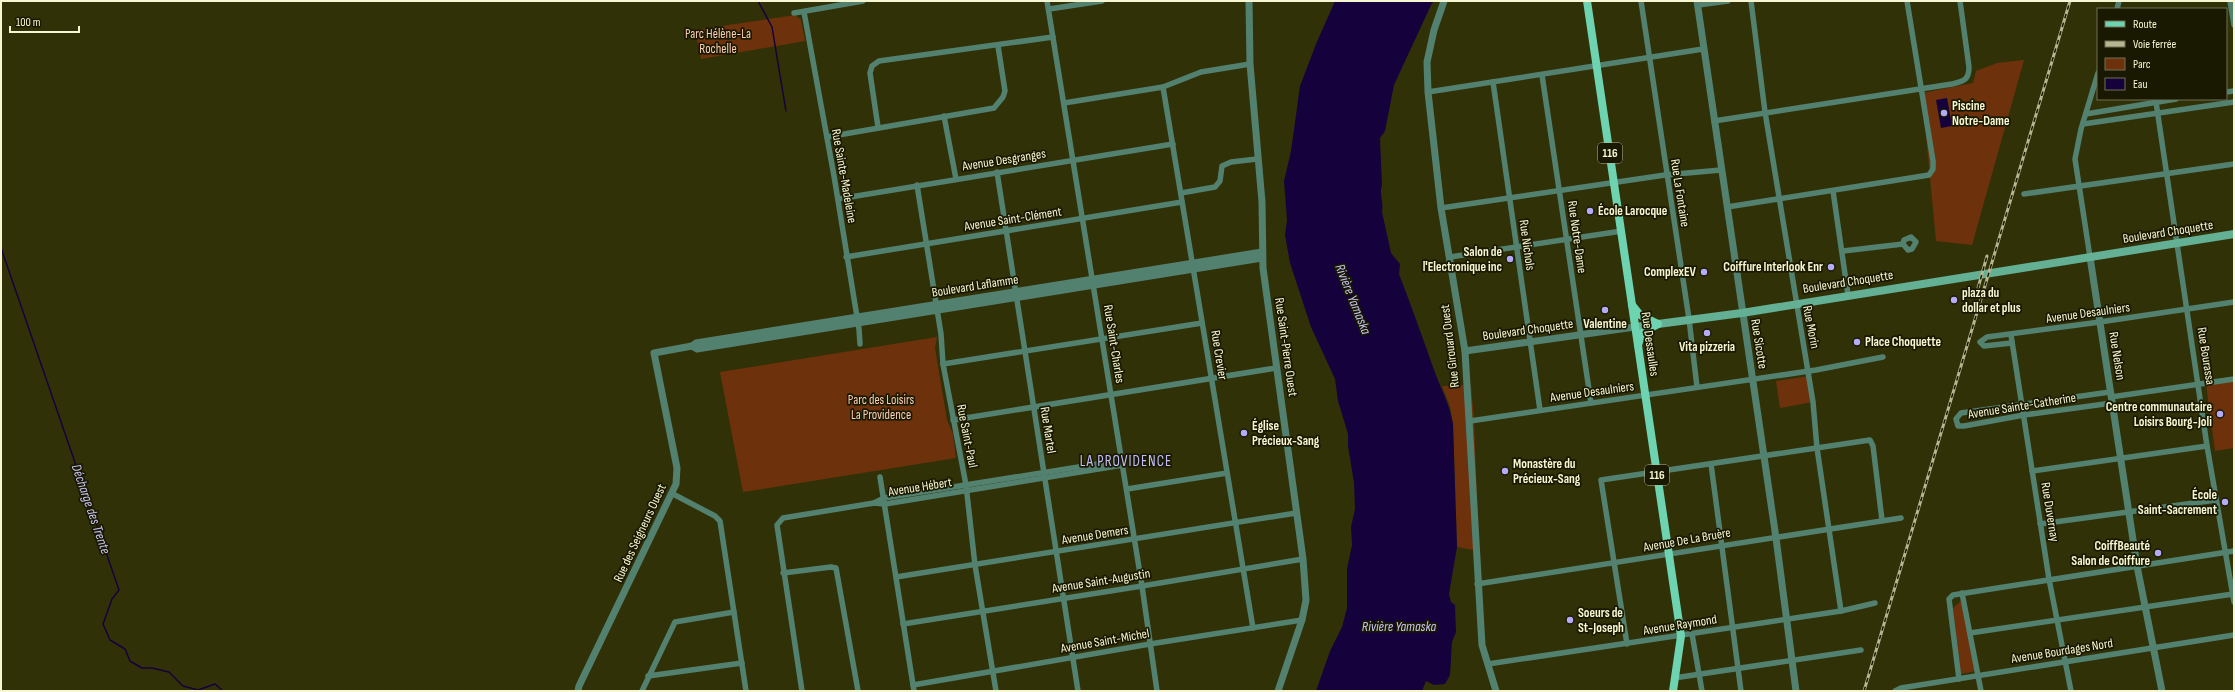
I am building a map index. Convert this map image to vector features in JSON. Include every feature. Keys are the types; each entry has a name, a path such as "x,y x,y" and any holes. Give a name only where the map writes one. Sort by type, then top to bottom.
{"main road":[{"name":"Rue Dessaulles","path":"1587,1 1598,66 1681,636 1673,691"},
{"name":"Boulevard Choquette","path":"1635,327 1742,313 1795,303 2234,234"},
{"path":"1632,305 1640,315 1658,324"},
{"path":"1638,348 1642,333 1658,324"}],"street":[{"path":"794,13 804,12 828,4 863,1"},
{"name":"Rue Saint-Charles","path":"1048,1 1135,539 1157,691"},
{"path":"1049,9 1102,1"},
{"name":"Rue Saint-Pierre Ouest","path":"1250,1 1250,64 1256,159 1262,202 1262,255 1276,368 1303,559 1306,600 1302,620 1278,691"},
{"name":"Rue Girouard Ouest","path":"1444,1 1434,30 1427,62 1428,92 1441,208 1466,351 1477,584 1482,645 1496,691"},
{"name":"Rue La Fontaine","path":"1641,1 1665,175 1689,319 1696,387"},
{"path":"1698,3 1728,1"},
{"name":"Rue Morin","path":"1752,1 1765,112 1795,303 1808,371 1817,448 1841,611"},
{"path":"1727,207 1927,176 1932,169 1933,162 1907,1"},
{"path":"1714,122 1765,112 1922,89 1965,81 1969,75 1960,1"},
{"path":"2230,1 2234,25"},
{"name":"Rue Sicotte","path":"1698,3 1703,49 1776,538 1796,691"},
{"name":"Rue Sainte-Madeleine","path":"804,12 838,198 846,257 858,320 860,344"},
{"path":"878,127 870,73 872,66 879,62 1053,37"},
{"path":"827,137 944,116 978,112 994,108 998,104 1005,90 998,46"},
{"path":"1428,92 1703,49"},
{"path":"1064,103 1163,87 1201,72 1250,64"},
{"name":"Rue Notre-Dame","path":"1542,75 1591,403"},
{"name":"Rue Nelson","path":"2097,76 2083,124 2075,159 2128,512 2137,566 2162,691"},
{"name":"Rue Nichols","path":"1493,82 1540,410"},
{"name":"Rue Crevier","path":"1163,87 1252,628"},
{"path":"2086,114 2169,100"},
{"name":"Rue Bourassa","path":"2156,102 2207,446 2234,602"},
{"path":"2083,124 2234,102"},
{"path":"2131,106 2132,117"},
{"path":"944,116 956,179"},
{"name":"Avenue Desgranges","path":"838,198 1173,144"},
{"path":"1181,193 1215,187 1220,181 1222,166 1231,162 1256,159"},
{"path":"2024,194 2166,172 2234,164"},
{"path":"1441,208 1614,184 1665,175 1721,170"},
{"name":"Rue Martel","path":"997,172 1078,691"},
{"name":"Rue Saint-Paul","path":"918,185 941,334 943,364 966,488 975,565 996,691"},
{"path":"1833,190 1843,251 1848,295"},
{"name":"Avenue Saint-Clément","path":"846,257 1182,202"},
{"path":"1450,257 1622,231"},
{"path":"1843,251 1903,244"},
{"name":"Boulevard Laflamme","path":"654,353 692,346 697,349 936,307 1262,255"},
{"name":"Avenue Desaulniers","path":"2012,343 1984,346 1980,342 1987,337 2011,335 2234,302"},
{"path":"943,364 1202,323"},
{"name":"Boulevard Choquette","path":"1466,351 1635,327"},
{"name":"Rue Duvernay","path":"2011,335 2049,579 2071,691"},
{"name":"Rue des Seigneurs Ouest","path":"578,691 579,686 676,484 677,468 654,353"},
{"name":"Avenue Desaulniers","path":"1470,421 1808,371 1883,357"},
{"path":"953,420 1211,377 1276,368"},
{"name":"Avenue Sainte-Catherine","path":"2111,397 2021,404 1961,412 1956,419 1958,426 2024,415 2111,397 2234,379"},
{"path":"1627,644 1601,480 1870,440 1873,446 1882,520"},
{"path":"2032,471 2207,446"},
{"name":"Avenue Hébert","path":"802,691 783,573 777,525 783,518 1122,462"},
{"path":"1711,464 1742,691"},
{"path":"1127,489 1227,473"},
{"path":"880,477 913,688"},
{"path":"672,494 715,516 720,521 746,691"},
{"path":"2040,524 2216,500"},
{"name":"Avenue Demers","path":"896,577 1296,513"},
{"name":"Avenue De La Bruère","path":"1477,584 1614,563 1722,544 1776,538 1901,518"},
{"path":"1960,678 1949,599 1953,594 2234,551"},
{"name":"Avenue Saint-Augustin","path":"903,624 1303,559"},
{"path":"783,573 831,567 836,568 858,691"},
{"path":"1962,593 1981,691"},
{"path":"1970,633 2233,594"},
{"name":"Avenue Raymond","path":"1488,664 1841,611 1875,603"},
{"path":"642,691 674,622 734,612"},
{"name":"Avenue Saint-Michel","path":"913,688 1150,644 1302,620"},
{"path":"1692,634 1702,691"},
{"name":"Avenue Bourdages Nord","path":"1895,691 1901,688 1978,675 2234,635"},
{"path":"1674,678 1861,650"},
{"path":"648,676 742,663"}],"green space":[{"name":"Parc Hélène-La Rochelle","path":"795,15 801,20 805,41 701,59 695,30"},
{"path":"2024,60 1972,245 1936,241 1922,93 1973,83 1976,71 1997,63"},
{"name":"Parc des Loisirs La Providence","path":"937,337 935,348 947,420 953,434 956,458 743,492 720,372"},
{"path":"1809,376 1813,402 1780,408 1776,381"},
{"path":"2234,379 2234,448 2215,451 2206,384"},
{"path":"1471,385 1474,419 1479,551 1457,547 1453,424 1450,406 1442,386"},
{"path":"1961,601 1976,671 1961,674 1953,608"}],"water":[{"name":"Rivière Yamaska","path":"1335,1 1436,1 1432,3 1394,85 1385,131 1380,138 1382,212 1391,253 1400,264 1399,274 1447,401 1453,424 1457,547 1449,594 1451,602 1455,605 1456,632 1452,642 1450,675 1445,684 1434,685 1426,681 1422,691 1316,691 1330,651 1342,627 1347,608 1347,569 1352,545 1351,527 1355,509 1354,483 1348,446 1348,434 1338,401 1335,379 1311,327 1290,263 1285,235 1287,220 1284,181 1291,151 1300,86"},
{"name":"Piscine Notre-Dame","path":"1947,98 1952,126 1941,128 1936,100"}],"waterway":[{"path":"758,1 772,27 786,111"},
{"name":"Décharge des Trente","path":"1,248 119,590 112,599 103,624 110,640 125,649 130,661 142,668 152,668 169,672 183,686 198,690 215,684 223,691"}],"railway":[{"path":"1864,691 2070,1"},
{"path":"1978,288 1987,256"}],"place":[{"name":"Piscine Notre-Dame","path":"1944,113"},
{"name":"École Larocque","path":"1590,211"},
{"name":"Salon de l'Electronique inc","path":"1510,259"},
{"name":"Coiffure Interlook Enr","path":"1831,267"},
{"name":"ComplexEV","path":"1704,272"},
{"name":"plaza du dollar et plus","path":"1954,300"},
{"name":"Valentine","path":"1605,310"},
{"name":"Vita pizzeria","path":"1707,333"},
{"name":"Place Choquette","path":"1857,342"},
{"name":"Centre communautaire Loisirs Bourg-Joli","path":"2220,414"},
{"name":"Église Précieux-Sang","path":"1244,433"},
{"name":"Monastère du Précieux-Sang","path":"1505,471"},
{"name":"École Saint-Sacrement","path":"2225,502"},
{"name":"CoiffBeauté Salon de Coiffure","path":"2158,553"},
{"name":"Soeurs de St-Joseph","path":"1570,620"}],"district":[{"name":"LA PROVIDENCE","path":"1126,461"}]}
